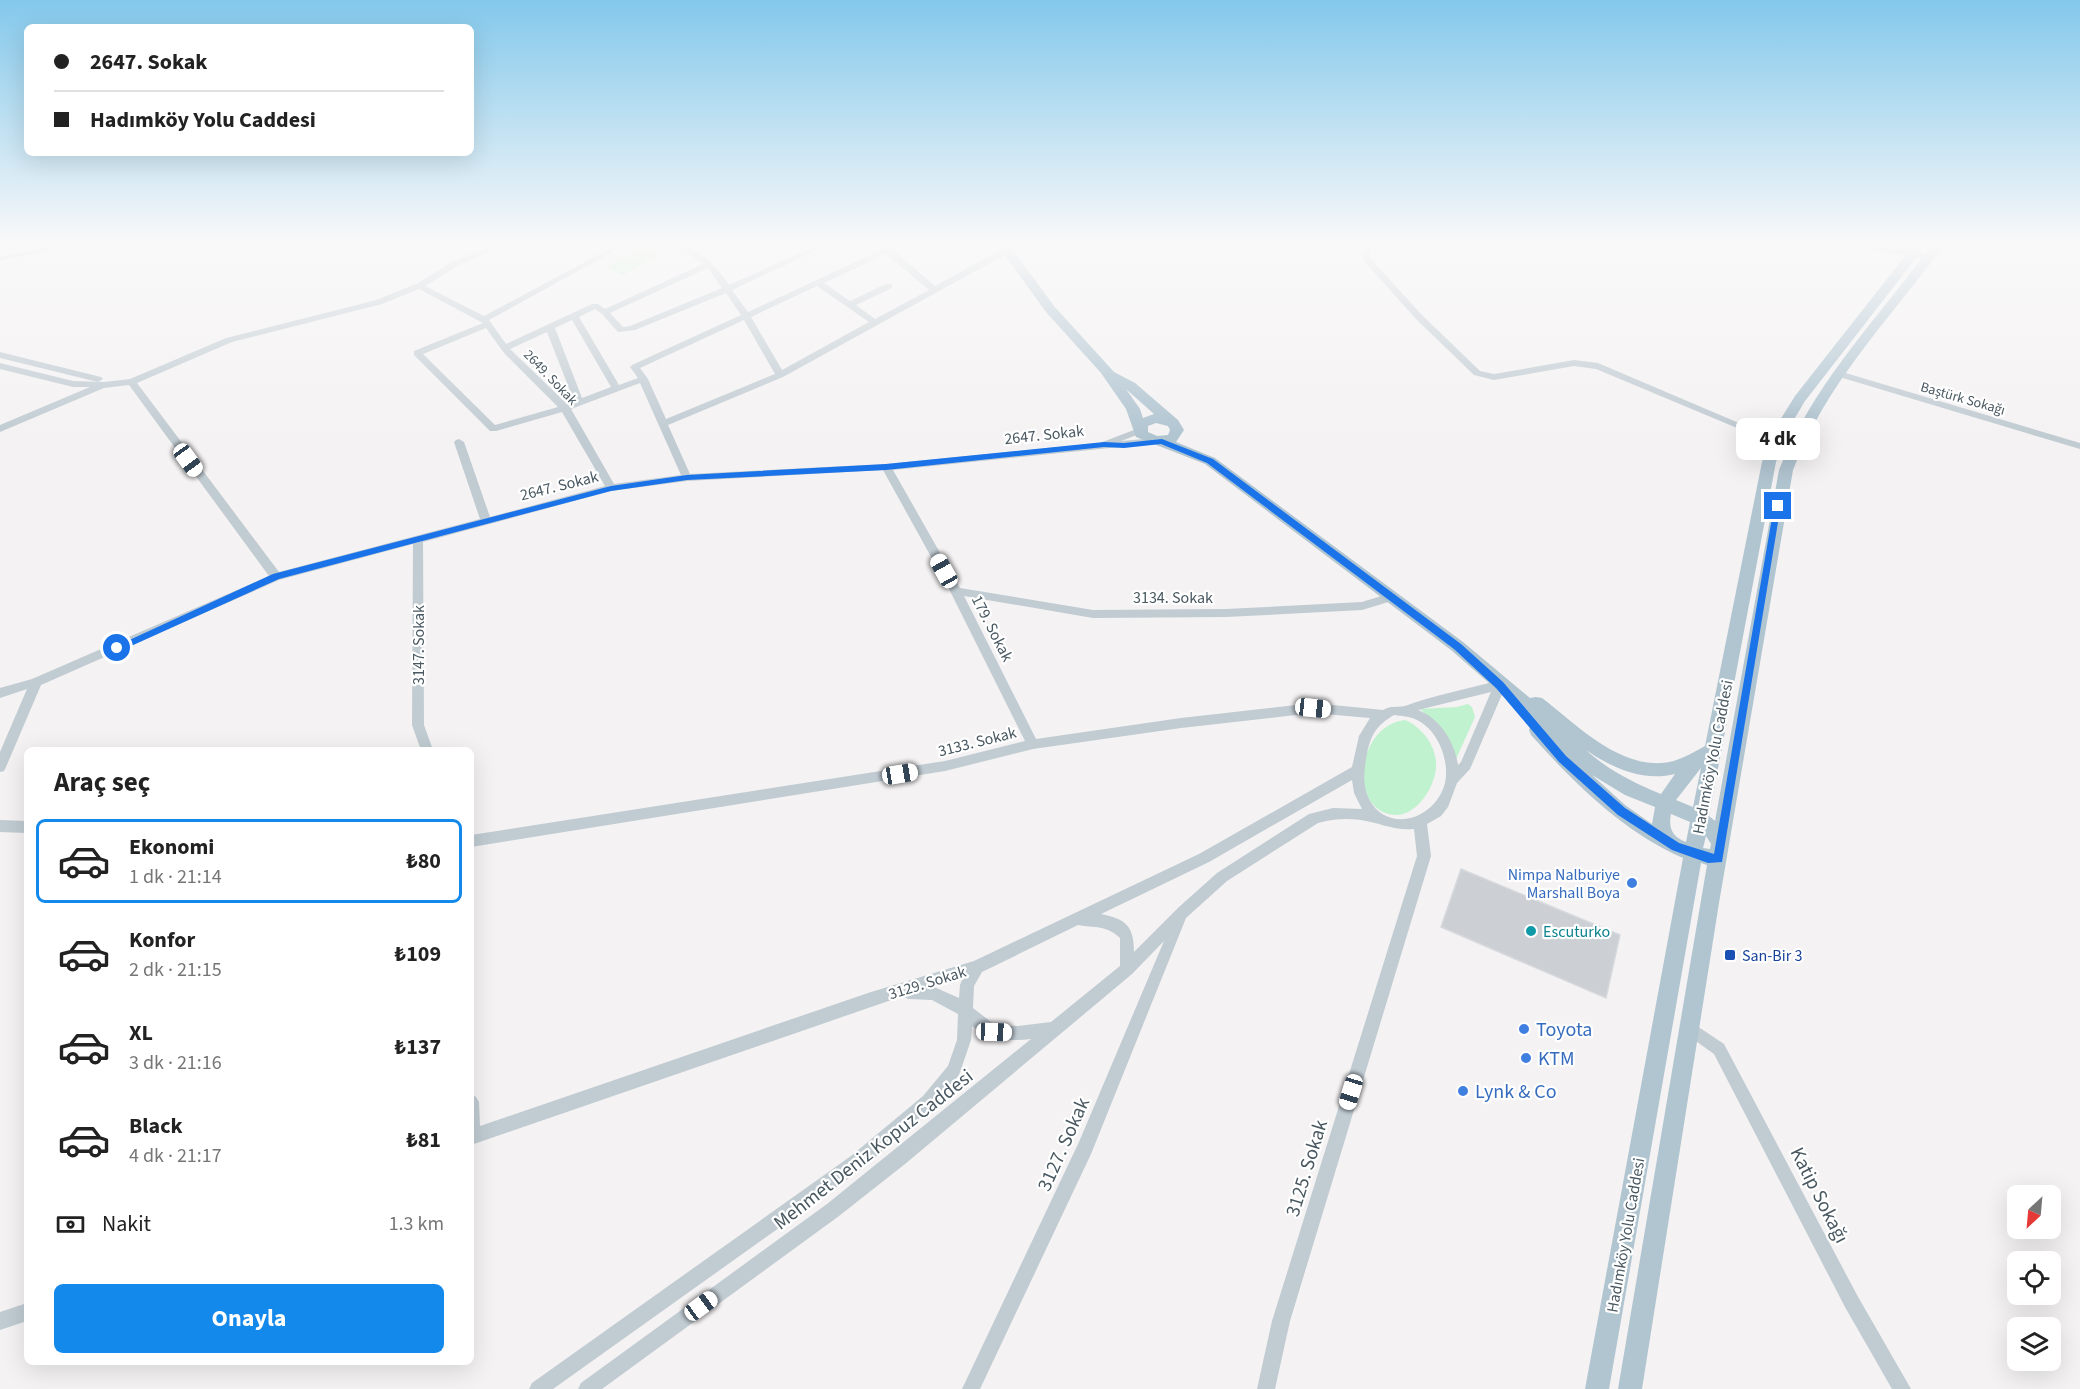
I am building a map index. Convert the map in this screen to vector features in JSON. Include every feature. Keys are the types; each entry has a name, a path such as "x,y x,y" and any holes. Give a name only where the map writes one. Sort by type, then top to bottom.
{"main road":[{"path":"1048,307 1106,370 1133,409 1139,429 1145,437 1210,461 1457,646 1500,685 1530,708 1594,768 1631,790 1700,818 1715,833 1720,852 1693,854 1621,812 1563,759 1500,685"},
{"name":"Hadımköy Yolu Caddesi","path":"1597,1389 1693,854 1762,492 1776,441 1800,399 1879,307"},
{"name":"Hadımköy Yolu Caddesi","path":"1630,1389 1786,470 1805,423 1884,307"},
{"path":"1106,370 1130,386 1208,454 1210,461"},
{"path":"1139,429 1149,419 1172,423 1177,430 1173,438 1159,441"},
{"path":"1500,685 1530,699 1599,749 1626,765 1655,772 1696,762"},
{"path":"1669,842 1659,823 1666,803 1696,762 1713,750"}],"street":[{"path":"0,366 73,384 104,385 131,382 229,340 360,307"},
{"name":"2649. Sokak","path":"459,307 486,321 505,348 565,408 611,488"},
{"path":"511,307 417,353 493,429 565,408 643,379"},
{"path":"505,348 594,307"},
{"path":"596,307 621,330 633,328 684,307"},
{"path":"604,312 615,307"},
{"path":"740,307 780,375"},
{"path":"687,478 643,379 635,367 768,307"},
{"path":"852,307 874,322"},
{"path":"663,424 780,375 902,307"},
{"path":"1410,307 1478,373 1494,377 1574,363 1598,366 1776,441"},
{"path":"575,317 618,389"},
{"path":"550,328 579,403"},
{"path":"0,355 91,378 131,382 276,577"},
{"name":"Baştürk Sokağı","path":"1839,374 2080,446"},
{"path":"0,429 104,385"},
{"path":"1104,444 1139,429"},
{"path":"1104,444 1124,446 1159,441"},
{"path":"459,442 486,520"},
{"name":"2647. Sokak","path":"36,682 276,577 611,488 687,478 886,467 1104,444"},
{"name":"179. Sokak","path":"886,467 956,591 1033,744"},
{"name":"3147. Sokak","path":"418,538 418,725 426,747"},
{"name":"3134. Sokak","path":"956,591 1093,614 1226,613 1362,606 1391,597"},
{"path":"0,693 36,682"},
{"path":"0,767 36,682"},
{"path":"1404,712 1417,705 1500,685"},
{"path":"1454,779 1449,753 1439,735 1423,717 1393,710 1371,725 1362,741 1356,771 1367,806 1385,821 1406,825 1420,822 1437,813 1454,779 1466,765 1500,685"},
{"name":"3133. Sokak","path":"474,841 945,766 1033,744 1181,723 1313,708 1385,715"},
{"name":"3129. Sokak","path":"474,1135 871,999 977,967 1204,858 1356,771"},
{"name":"Mehmet Deniz Kopuz Caddesi","path":"587,1389 833,1210 1127,969 1184,911 1222,877 1314,818 1333,813 1362,815 1385,821"},
{"name":"3125. Sokak","path":"1266,1389 1281,1321 1424,856 1420,822"},
{"path":"0,826 24,827"},
{"name":"3127. Sokak","path":"971,1389 1086,1148 1184,911"},
{"path":"1075,920 1104,919 1119,926 1127,935 1127,969"},
{"path":"538,1389 857,1162 928,1101 954,1070 964,1040 967,985 977,967"},
{"path":"871,999 917,990 944,998 967,1012 983,1027 994,1032 1056,1029"},
{"name":"Katip Sokağı","path":"1691,1029 1719,1049 1851,1301 1902,1389"},
{"path":"0,1321 24,1313"}],"green space":[{"path":"1468,704 1472,707 1475,717 1456,759 1429,717 1420,709 1457,707"},
{"path":"1405,720 1417,727 1430,743 1435,756 1436,770 1430,788 1419,804 1403,814 1395,815 1380,810 1370,800 1364,785 1364,769 1367,752 1376,737 1388,726"}],"building":[{"name":"Escuturko","path":"1461,869 1620,935 1606,998 1441,927"}],"place":[{"name":"Nimpa Nalburiye Marshall Boya","path":"1632,883"},
{"name":"Escuturko","path":"1531,931"},
{"name":"San-Bir 3","path":"1730,955"},
{"name":"Toyota","path":"1524,1029"},
{"name":"KTM","path":"1526,1058"},
{"name":"Lynk & Co","path":"1463,1091"}],"route":[{"path":"117,648 276,577 611,488 687,478 886,467 1104,444 1124,446 1162,441 1210,461 1457,646 1500,685 1563,759 1621,812 1676,847 1693,854 1718,859 1778,506"}]}
